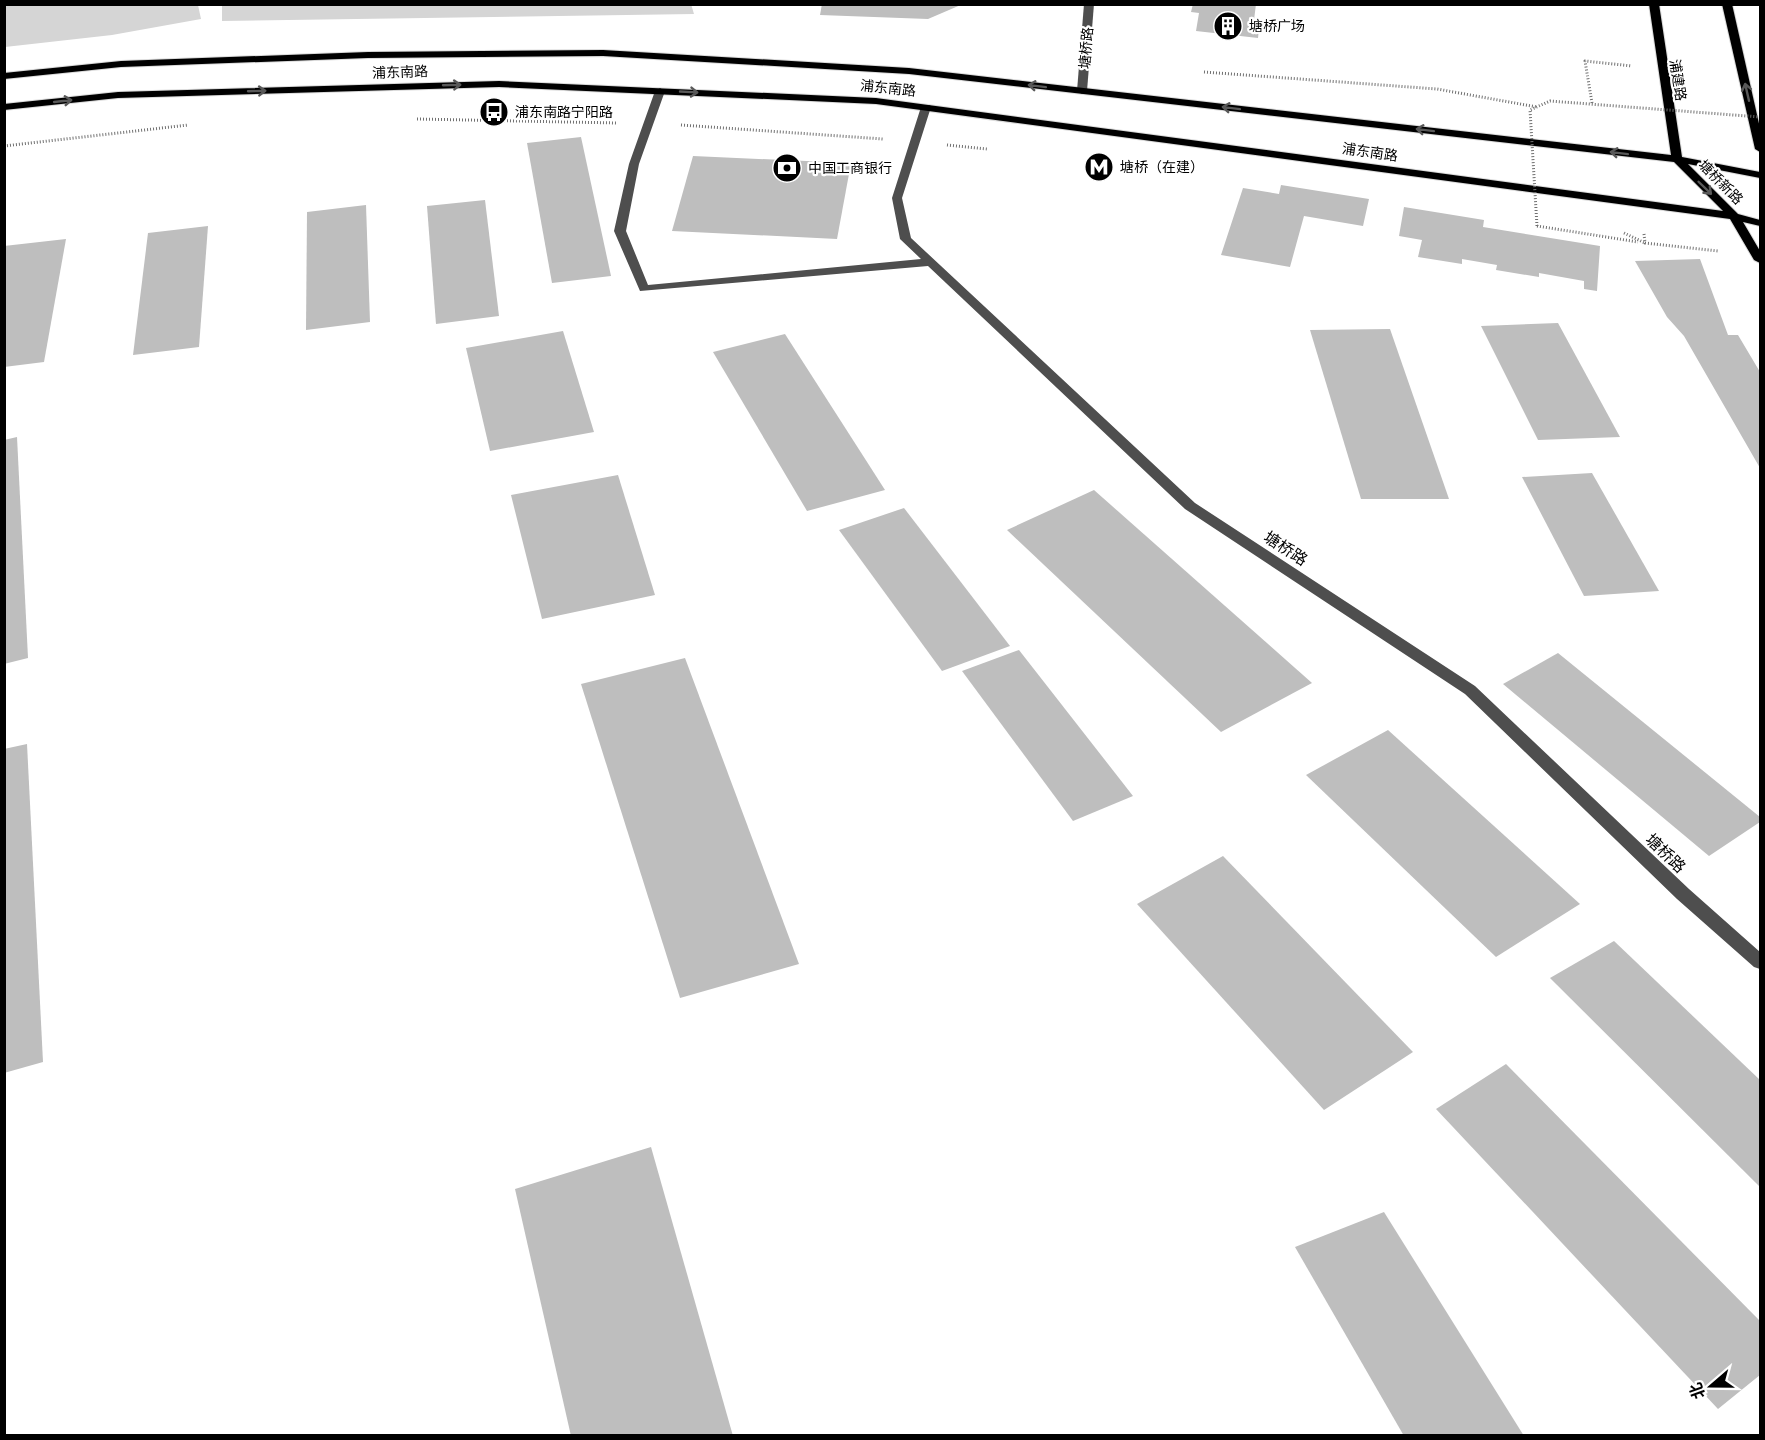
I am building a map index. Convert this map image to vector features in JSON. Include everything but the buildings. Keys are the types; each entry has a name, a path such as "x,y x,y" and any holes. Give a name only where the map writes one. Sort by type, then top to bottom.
{"main road":[{"name":"浦建路","path":"1654,4 1677,159"},
{"path":"1728,4 1761,149"},
{"name":"浦东南路","path":"4,76 121,64 357,55 603,53 909,71 1677,159 1761,175"},
{"name":"浦东南路","path":"4,108 118,96 499,84 876,100 1734,216 1761,223"},
{"name":"塘桥新路","path":"1677,159 1734,216 1761,260"}],"street":[{"name":"塘桥路","path":"1082,91 1089,4"},
{"path":"660,91 634,164 620,231 644,289 930,261"},
{"name":"塘桥路","path":"926,107 897,198 906,239 1190,506 1470,690 1683,894 1761,962"}],"path":[{"path":"1592,103 1585,61 1662,69"},
{"path":"1437,89 1537,107"},
{"path":"1617,230 1645,243 1538,226 1530,110 1550,101 1761,117"},
{"path":"413,119 648,123 825,134 997,149"},
{"path":"4,146 191,125"},
{"path":"1529,211 1540,212"}],"shaded area":[{"path":"691,4 694,14 222,21 222,5"},
{"path":"4,5 198,5 201,19 112,35 5,47"}],"place":[{"name":"塘桥广场","path":"1228,26"},
{"name":"浦东南路宁阳路","path":"494,112"},
{"name":"塘桥（在建）","path":"1099,167"},
{"name":"中国工商银行","path":"787,168"}]}
